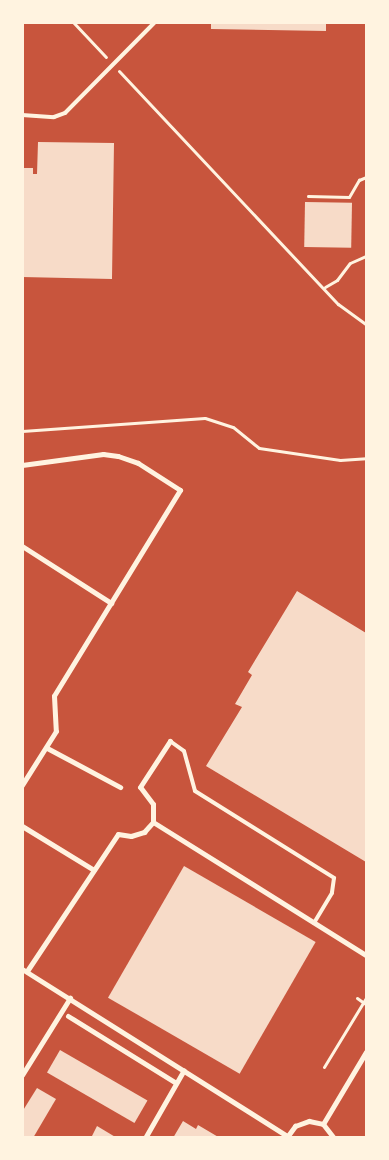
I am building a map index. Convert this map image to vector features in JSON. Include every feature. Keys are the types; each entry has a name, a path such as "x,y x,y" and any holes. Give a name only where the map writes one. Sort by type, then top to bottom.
{"street":[{"path":"22,465 103,454 118,456 138,463 180,490 54,696 56,731 22,785"},
{"path":"22,546 111,603"},
{"path":"170,741 140,788 153,804 152,822 144,832 131,836 118,834 25,970 287,1136 295,1126 309,1121 322,1124 334,1138"},
{"path":"47,748 120,788"},
{"path":"152,822 366,955"},
{"path":"22,826 94,870"},
{"path":"22,1075 70,998"},
{"path":"68,1016 176,1083"},
{"path":"322,1124 366,1052"},
{"path":"145,1138 184,1070"}],"lane":[{"path":"22,115 54,117 65,113 155,22"},
{"path":"170,741 184,751 195,791 334,878 332,893 314,923"}],"path":[{"path":"72,22 325,287 338,304 366,324"},
{"path":"308,196 349,197 359,180 366,177"},
{"path":"325,287 337,280 350,263 366,256"},
{"path":"22,431 150,425 205,418 233,427 259,448 340,460 366,458"},
{"path":"357,998 364,1003"},
{"path":"324,1067 366,998"}],"building":[{"path":"211,22 326,22 326,31 211,29"},
{"path":"38,142 114,143 112,279 22,277 22,168 33,168 33,174 37,174"},
{"path":"305,202 352,203 351,248 304,247"},
{"path":"297,591 366,633 366,862 206,766 242,707 235,704 252,675 248,672"},
{"path":"184,866 316,942 240,1074 108,998"},
{"path":"60,1050 147,1100 134,1123 47,1073"},
{"path":"37,1088 56,1099 33,1138 22,1138 22,1112"},
{"path":"183,1121 196,1129 198,1125 220,1138 173,1138"},
{"path":"97,1126 117,1138 91,1138"}]}
